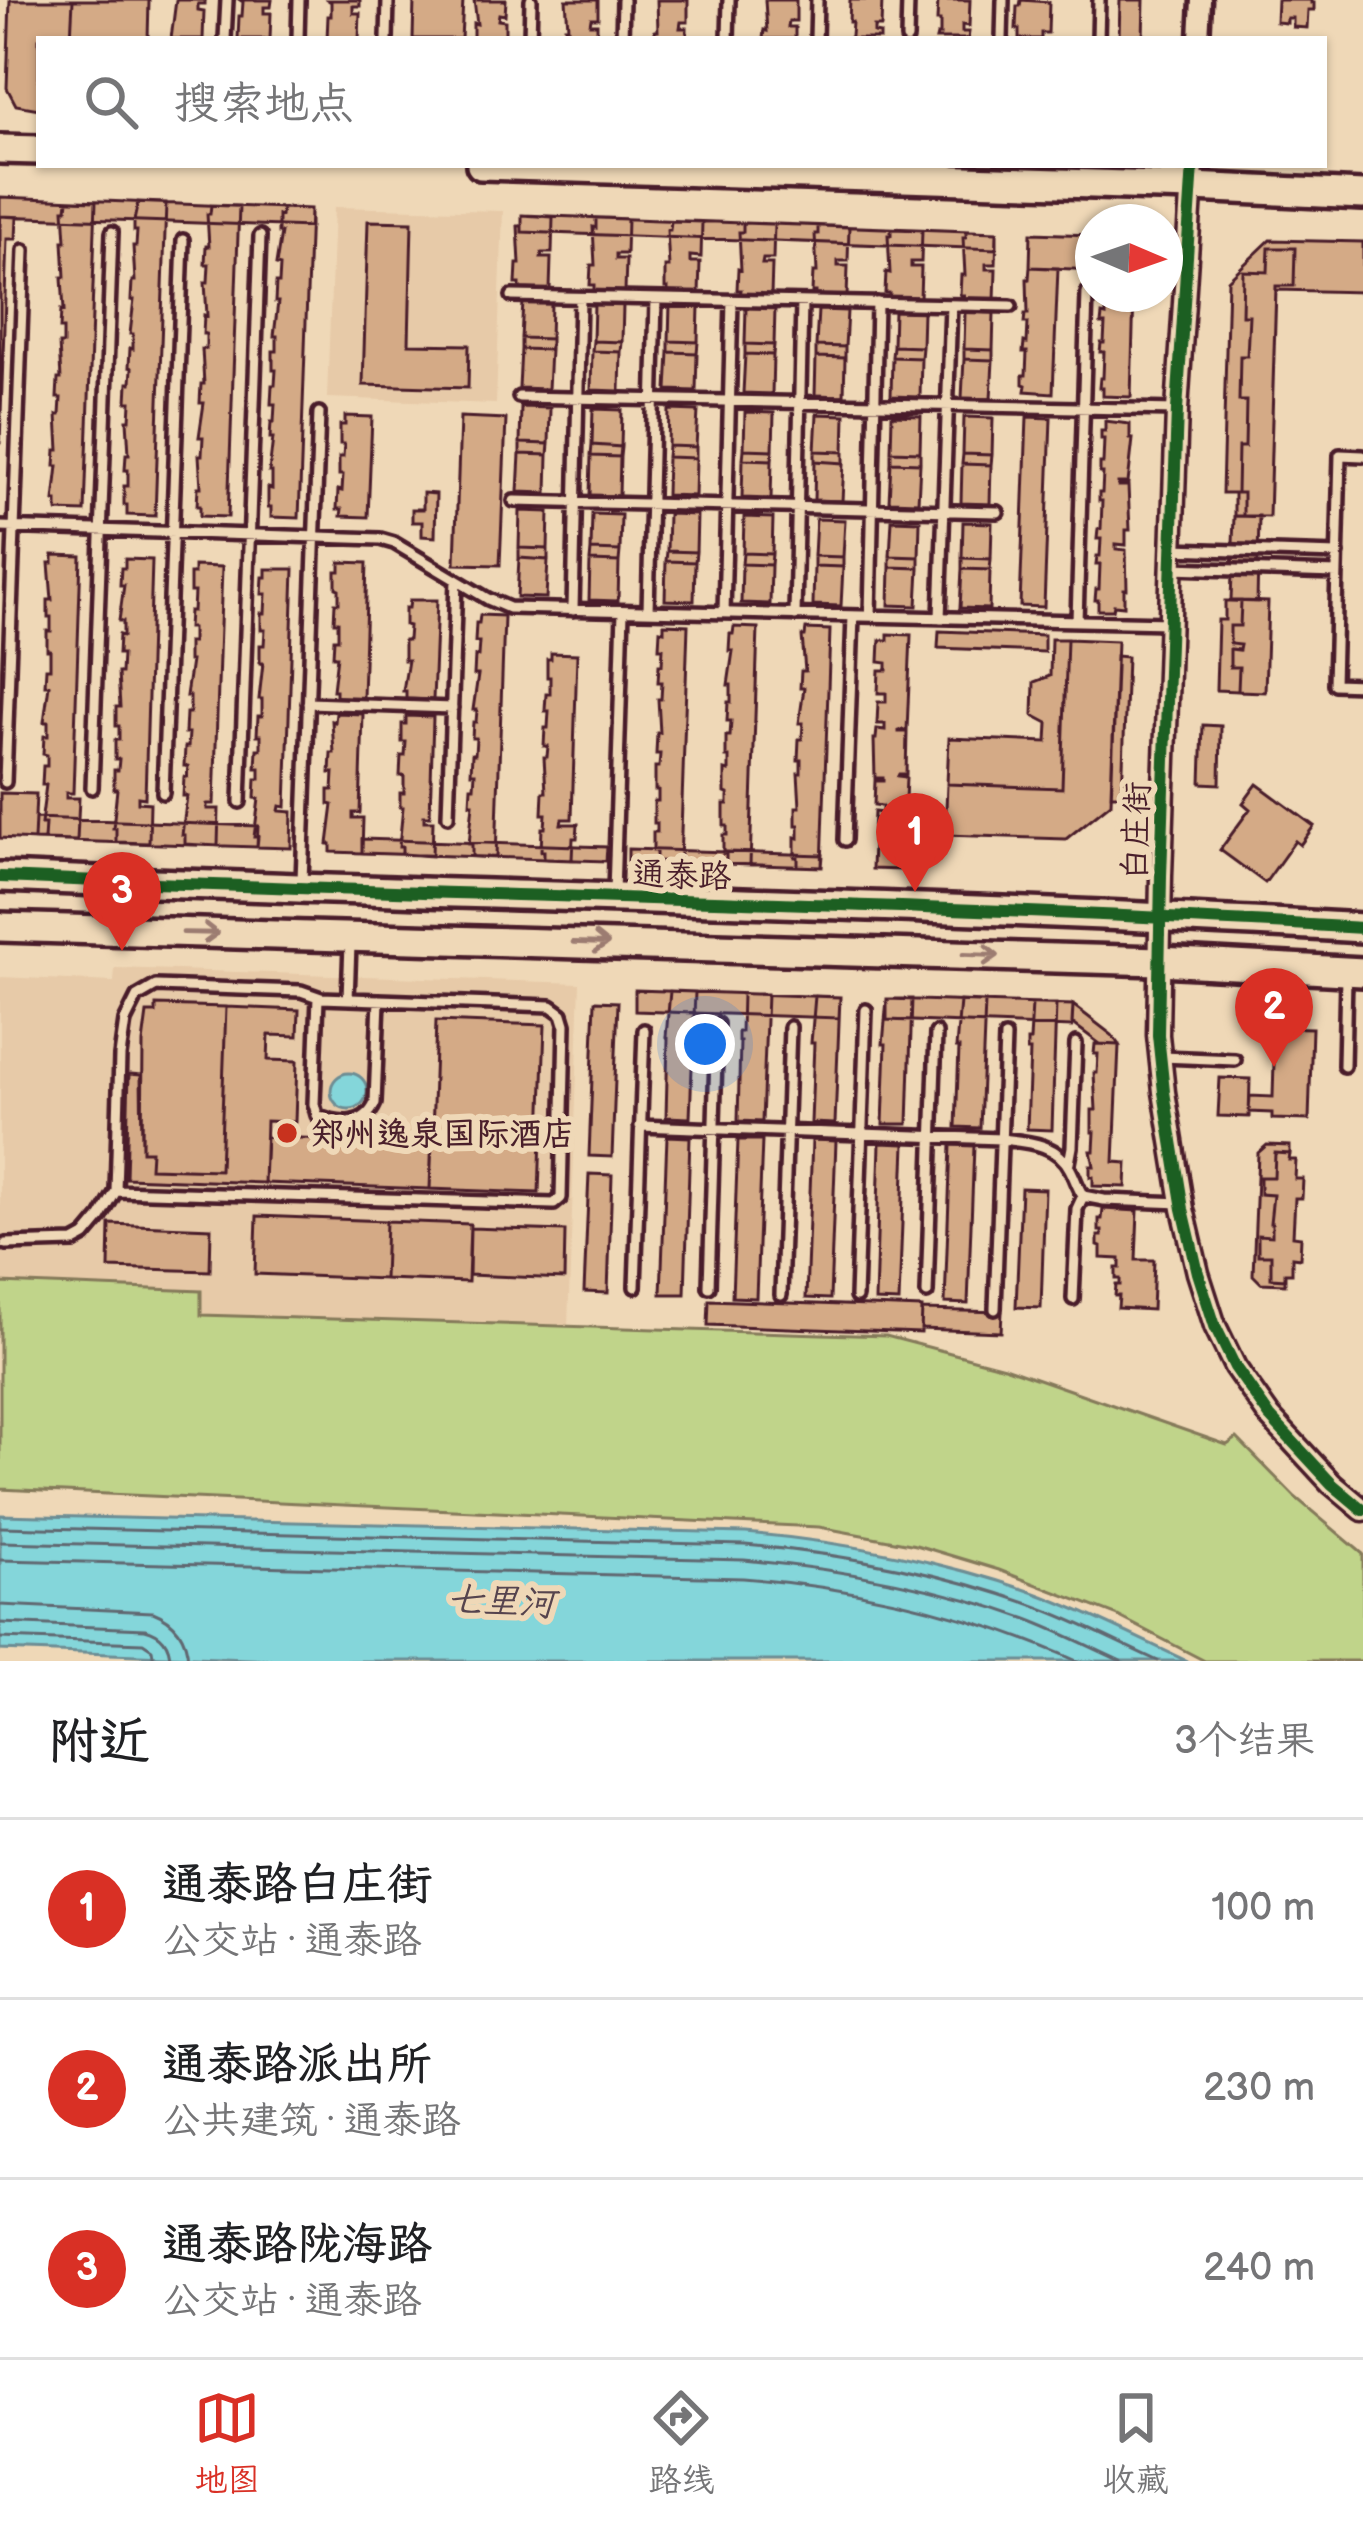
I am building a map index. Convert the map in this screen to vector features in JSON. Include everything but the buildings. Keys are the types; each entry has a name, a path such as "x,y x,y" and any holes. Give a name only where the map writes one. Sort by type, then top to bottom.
{"street":[{"path":"1199,36 1201,0"},
{"path":"0,149 36,150"},
{"path":"662,168 1192,176 1363,195"},
{"name":"白庄街","path":"1192,176 1171,558 1160,1057 1182,1203 1215,1326 1270,1417 1363,1510"},
{"name":"通泰路","path":"0,878 1160,916 1363,928"},
{"path":"0,927 1160,961 1355,971"}],"lane":[{"path":"225,36 226,0"},
{"path":"298,36 299,0"},
{"path":"387,36 388,0"},
{"path":"530,36 531,0"},
{"path":"622,36 623,0"},
{"path":"728,36 729,0"},
{"path":"816,36 818,0"},
{"path":"907,36 908,0"},
{"path":"1002,36 1003,0"},
{"path":"1098,36 1099,0"},
{"path":"92,788 112,232"},
{"path":"240,802 260,236"},
{"path":"163,793 182,240"},
{"path":"5,782 24,250"},
{"path":"512,296 1011,306"},
{"path":"573,610 580,298"},
{"path":"648,611 656,299"},
{"path":"724,613 732,301"},
{"path":"795,615 802,302"},
{"path":"870,616 877,303"},
{"path":"940,618 951,305"},
{"path":"1077,621 1087,312"},
{"path":"519,397 1177,410"},
{"path":"302,890 319,413"},
{"path":"1363,456 1340,455 1334,684 1363,685"},
{"path":"514,501 998,512"},
{"path":"0,527 380,538 509,608 1169,623"},
{"path":"1171,558 1337,554"},
{"path":"1171,558 1337,573"},
{"path":"448,816 456,580"},
{"path":"614,898 623,611"},
{"path":"845,840 853,616"},
{"path":"308,703 452,708"},
{"path":"349,999 351,935"},
{"path":"1344,1066 1355,971"},
{"path":"6,1244 74,1242 101,1217 116,1191 125,1021 136,997 156,986 551,1006 562,1014 561,1198 554,1204 116,1191"},
{"path":"318,997 314,1104 317,1115 329,1120 359,1121 370,1115 375,1103 379,1000"},
{"path":"856,1297 866,1010"},
{"path":"709,1287 717,1024"},
{"path":"781,1295 790,1027"},
{"path":"634,1288 644,1030"},
{"path":"927,1293 936,1033"},
{"path":"995,1309 1004,1037"},
{"path":"1069,1164 1076,1043"},
{"path":"1160,1057 1235,1060"},
{"path":"640,1126 1036,1143 1056,1151 1069,1164 1083,1196 1077,1209 1073,1299"},
{"path":"1083,1196 1182,1203"}],"shaded area":[{"path":"334,207 503,211 496,404 327,398"},
{"name":"郑州逸泉国际酒店","path":"115,968 580,983 568,1326 200,1315 200,1291 0,1283 0,977 114,982"}],"green space":[{"path":"0,1283 201,1291 201,1315 886,1336 1004,1367 1227,1445 1237,1438 1295,1497 1363,1554 1363,1661 1205,1661 1116,1615 999,1570 916,1545 819,1527 0,1489"}],"water":[{"path":"349,1073 362,1078 367,1091 362,1104 349,1109 336,1104 331,1091 336,1078"},
{"name":"七里河","path":"0,1515 783,1537 892,1554 1000,1581 1074,1608 1187,1661 302,1661 0,1650"}],"cycle path":[{"path":"1193,168 1177,410 1161,876 1158,1035 1164,1092 1183,1209 1215,1326 1235,1367 1270,1417 1363,1510"},
{"path":"0,877 1363,928"}],"place":[{"name":"通泰路白庄街","path":"915,892"},
{"name":"通泰路陇海路","path":"122,951"},
{"name":"通泰路派出所","path":"1274,1067"},
{"name":"郑州逸泉国际酒店","path":"287,1133"}]}
